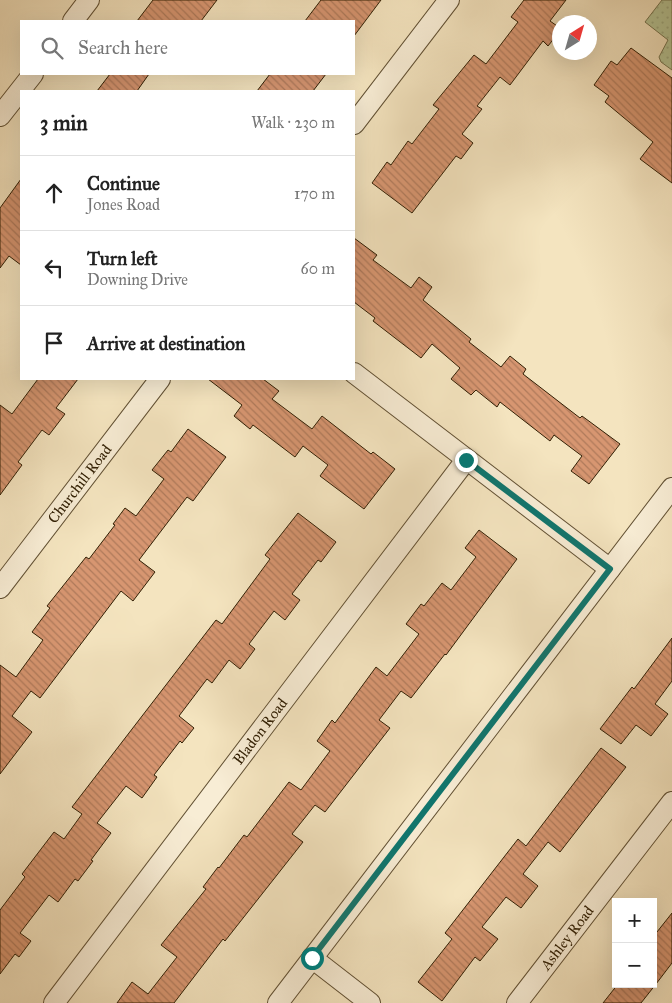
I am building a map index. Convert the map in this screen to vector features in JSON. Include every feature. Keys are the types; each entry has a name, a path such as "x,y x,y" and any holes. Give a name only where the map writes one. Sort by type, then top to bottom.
{"street":[{"path":"74,20 89,0"},
{"path":"355,123 449,0"},
{"path":"0,116 31,75"},
{"path":"355,374 610,569"},
{"name":"Churchill Road","path":"0,588 159,380"},
{"name":"Bladon Road","path":"54,1003 466,460"},
{"path":"278,1003 672,488"},
{"name":"Ashley Road","path":"517,1003 672,802"},
{"path":"312,958 370,1003"}],"green space":[{"path":"662,0 672,0 672,70 661,62 659,57 668,40 645,22"}],"building":[{"path":"153,0 217,0 202,20 138,20"},
{"path":"321,0 381,0 355,35 355,20 306,20"},
{"path":"524,0 566,0 555,15 552,15 550,21 552,22 552,41 548,46 543,41 510,85 500,77 477,106 482,109 462,134 473,143 461,159 456,156 412,213 372,183 387,162 391,165 408,141 412,144 439,109 433,105 474,55 486,64 518,22 511,17"},
{"path":"631,48 672,78 672,183 640,159 653,142 605,102 609,96 594,85 611,61 617,65"},
{"path":"109,75 148,75 138,90 98,90"},
{"path":"269,75 325,75 314,90 258,90"},
{"path":"20,180 20,264 9,256 0,268 0,208"},
{"path":"355,239 377,255 373,260 411,288 419,277 432,287 423,300 471,339 469,342 501,367 510,356 526,369 523,374 580,418 582,416 620,444 589,484 571,471 582,456 554,435 550,441 500,402 497,407 476,390 471,395 451,379 460,368 432,344 421,358 373,321 375,318 355,303"},
{"path":"37,380 77,380 56,408 65,414 49,435 42,430 18,462 22,465 0,495 0,405 12,414"},
{"path":"209,380 264,380 279,391 272,399 312,429 322,416 371,454 373,452 395,469 364,509 320,476 328,465 303,446 295,457 253,425 250,429 234,416 242,405"},
{"path":"188,429 226,457 193,501 187,497 139,560 155,572 133,601 121,591 40,698 31,691 12,716 32,732 0,774 0,665 16,677 43,640 32,632 50,608 47,606 86,557 89,559 115,525 113,524 125,508 136,516 164,479 152,470 168,450 171,452"},
{"path":"298,513 336,542 321,562 318,560 292,594 300,600 285,620 274,611 249,644 255,649 240,669 229,660 212,683 207,679 179,716 194,728 182,743 180,741 154,775 157,777 142,798 126,786 97,823 111,833 91,860 93,861 78,881 75,879 58,902 49,895 20,933 31,941 19,957 15,954 0,974 0,910 25,877 22,874 54,832 64,839 82,814 72,807 216,620 222,624 270,559 265,555"},
{"path":"479,530 517,559 446,655 411,698 401,691 379,720 390,728 325,812 315,805 292,834 303,842 225,941 223,939 174,1003 117,1003 132,982 148,994 177,957 161,945 206,889 203,887 218,867 244,835 247,837 289,782 301,790 330,751 317,741 332,720 335,723 376,667 387,676 419,634 406,624 421,604 424,606 442,583 451,590 476,557 465,548"},
{"path":"672,638 672,681 655,704 668,714 651,736 636,725 621,744 600,729 632,687 634,689"},
{"path":"601,748 626,767 560,852 548,842 523,874 538,886 521,908 506,897 482,927 498,939 480,961 475,957 442,1001 418,982 452,939 445,933 518,839 526,846"},
{"path":"672,913 672,963 657,983 657,943 657,932"},
{"path":"615,988 653,988 641,1003 603,1003"}],"route":[{"path":"312,958 610,569 466,460"}]}
